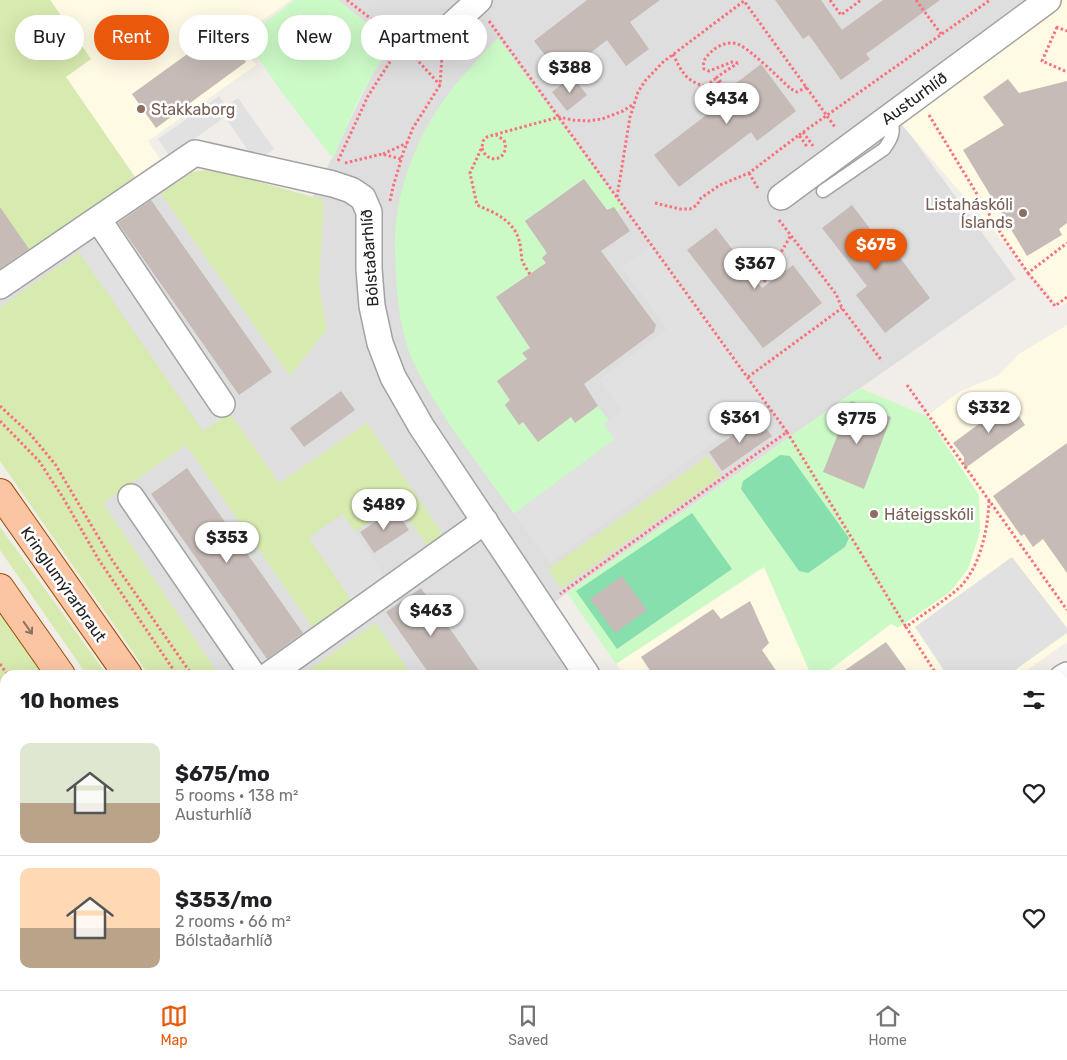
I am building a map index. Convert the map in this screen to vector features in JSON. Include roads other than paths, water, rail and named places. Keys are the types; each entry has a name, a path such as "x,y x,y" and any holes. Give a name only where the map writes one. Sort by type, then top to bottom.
{"main road":[{"name":"Kringlumýrarbraut","path":"0,494 124,670"},
{"path":"0,588 57,670"}],"street":[{"name":"Austurhlíð","path":"774,204 821,159 891,115 1048,0"},
{"path":"462,15 477,1"},
{"name":"Bólstaðarhlíð","path":"0,286 195,153 333,184 351,190 363,198 369,212 372,306 380,343 393,377 421,426 584,670"},
{"path":"98,218 222,404"},
{"path":"131,497 250,670"},
{"path":"276,670 485,521"}],"lane":[{"path":"823,191 884,149 894,129 891,115"}],"place":[{"name":"Stakkaborg","path":"141,109"},
{"name":"Listaháskóli Íslands","path":"1023,213"},
{"name":"Háteigsskóli","path":"874,514"}]}
